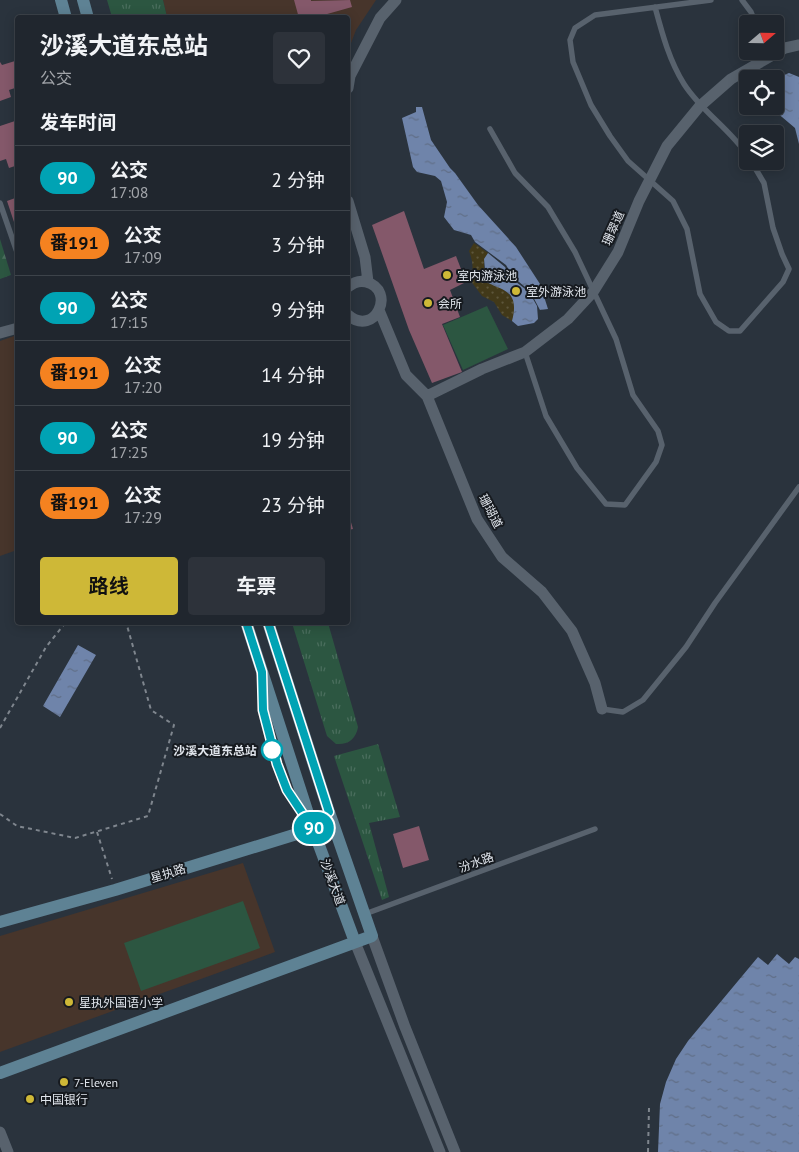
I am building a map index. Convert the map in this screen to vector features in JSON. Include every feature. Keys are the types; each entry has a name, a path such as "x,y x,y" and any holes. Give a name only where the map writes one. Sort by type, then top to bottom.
{"street":[{"path":"61,0 65,15"},
{"path":"83,0 87,15"},
{"path":"350,76 380,18 396,0"},
{"name":"珊翠道","path":"784,48 799,45"},
{"name":"珊翠道","path":"427,396 482,369 525,352 568,319 593,292 618,252 639,201 667,146 701,105 731,79 760,60"},
{"path":"350,208 365,257 368,282 360,281 350,286"},
{"name":"珊瑚道","path":"368,282 380,294 379,310 406,375 427,396 477,518 502,557 542,592 572,631 594,683 602,709"},
{"path":"350,318 358,321 366,321 374,317 379,310"},
{"path":"0,334 15,329"},
{"name":"沙溪大道","path":"247,625 276,709 313,829 355,942"},
{"name":"沙溪大道","path":"269,625 329,812 372,936"},
{"name":"星执路","path":"0,922 115,890 313,829 329,812"},
{"path":"0,1073 372,936 405,1027 456,1152"},
{"path":"355,942 440,1152"},
{"path":"0,1132 8,1152"}],"lane":[{"path":"711,0 594,15 575,28 570,40 573,62 591,105 628,161 673,201 687,229 700,294 716,322 730,331 740,330 783,282 789,269 773,228 764,183 756,170"},
{"path":"742,0 752,15"},
{"path":"655,7 664,41 684,84 701,105 739,144"},
{"path":"490,129 515,173 548,207 575,252 616,339 633,395 658,431 662,445 656,462 625,505 606,504 577,468 546,416 525,352"},
{"path":"0,203 15,246"},
{"path":"602,709 623,712 643,700 686,647 715,603 799,487"},
{"name":"汾水路","path":"365,914 594,829"}],"path":[{"path":"0,728 46,647 64,625"},
{"path":"0,814 17,826 75,838 148,816 174,725 151,710 127,625"},
{"path":"97,832 115,890"},
{"path":"648,1152 649,1108"}],"shaded area":[{"path":"163,0 376,0 356,30 350,46 350,15 167,15"},
{"path":"15,336 15,551 0,556 0,341"},
{"name":"星执外国语小学","path":"243,863 275,952 0,1052 0,936"}],"green space":[{"path":"107,0 163,0 167,15 111,15"},
{"path":"0,239 11,275 0,279"},
{"path":"487,306 508,349 463,370 443,325"},
{"path":"293,625 329,625 358,727 353,738 348,742 336,744 327,736"},
{"path":"378,744 400,817 369,823 389,897 382,900 334,756"},
{"path":"243,901 260,948 141,991 124,943"}],"sand":[{"path":"474,243 488,253 484,264 487,283 501,288 513,299 516,309 512,321 502,315 494,302 482,296 470,280 472,266 469,251"}],"water":[{"path":"789,73 799,77 799,144 795,128 780,115 784,115 784,75"},
{"path":"416,107 422,107 431,140 450,168 478,205 516,247 540,284 548,309 540,310 530,291 513,277 506,265 475,242 471,235 454,230 444,217 447,202 441,181 435,176 417,172 413,167 402,118 416,112"},
{"name":"室外游泳池","path":"488,253 505,267 511,278 529,292 537,306 538,319 534,323 518,326 512,321 514,308 508,293 484,280 481,274 485,269 484,259"},
{"path":"78,645 96,655 60,717 43,706"},
{"path":"777,954 789,964 795,957 799,959 799,1152 658,1152 660,1104 666,1082 676,1059 688,1041 758,957 768,965"}],"building":[{"path":"294,0 350,0 352,7 324,15 298,15"},
{"path":"15,61 15,88 9,90 11,97 0,101 0,62 2,65"},
{"path":"15,121 15,166 9,168 6,159 0,161 0,126"},
{"path":"15,198 15,225 7,201"},
{"name":"会所","path":"404,211 424,269 456,256 466,282 450,290 460,317 442,324 462,372 432,383 409,330 372,225"},
{"path":"350,519 353,529 350,530"},
{"path":"419,826 429,860 403,868 393,834"}],"bus line":[{"name":"90","path":"247,625 262,672 263,710 272,750 281,778 313,829 329,812 269,625"}],"place":[{"name":"室内游泳池","path":"447,275"},
{"name":"室外游泳池","path":"516,291"},
{"name":"会所","path":"428,303"},
{"name":"沙溪大道东总站","path":"272,750"},
{"name":"星执外国语小学","path":"69,1002"},
{"name":"7-Eleven","path":"64,1082"},
{"name":"中国银行","path":"30,1099"}]}
